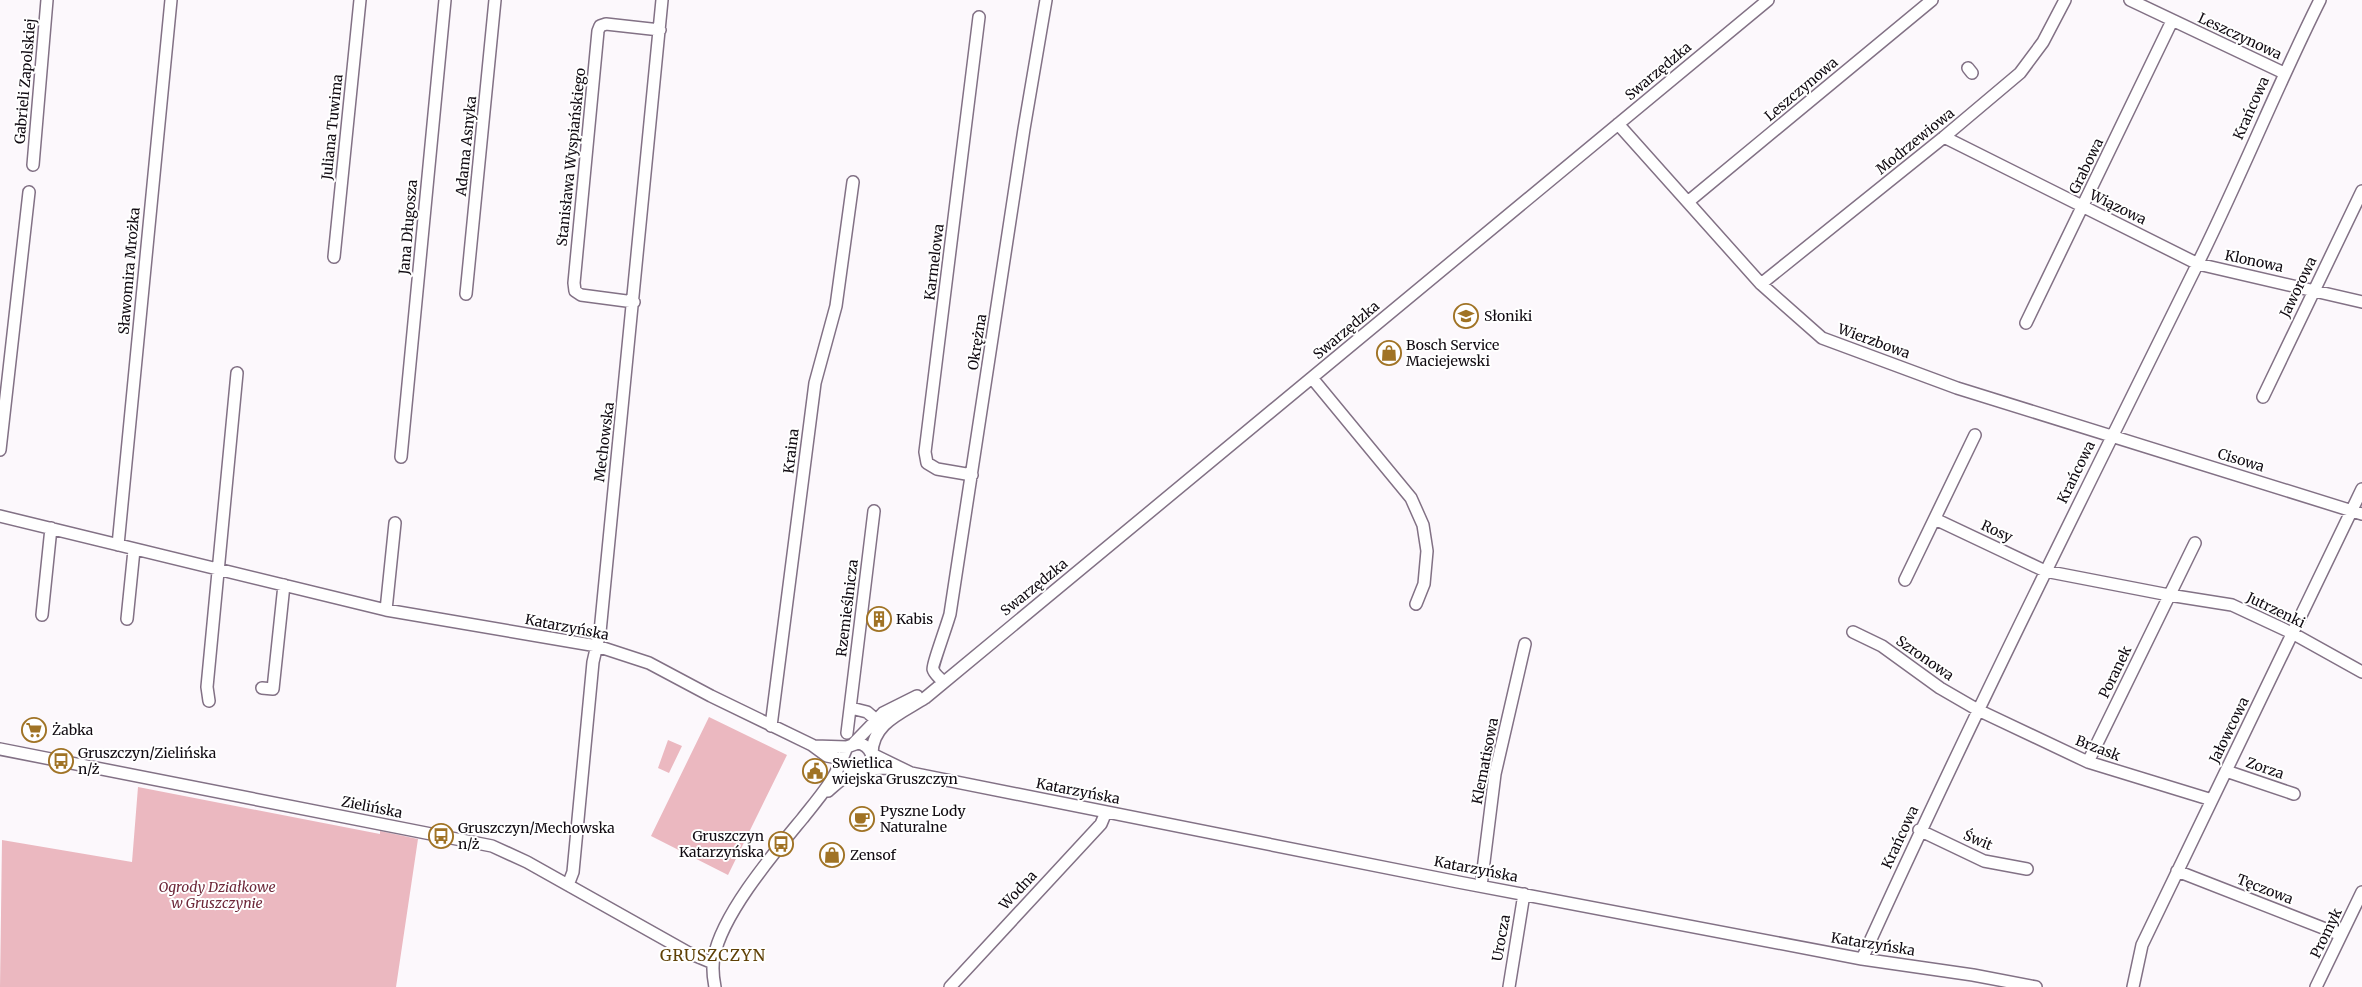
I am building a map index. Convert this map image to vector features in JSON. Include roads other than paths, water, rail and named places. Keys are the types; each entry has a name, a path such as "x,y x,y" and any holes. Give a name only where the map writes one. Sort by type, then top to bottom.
{"street":[{"name":"Gabrieli Zapolskiej","path":"33,165 47,0"},
{"name":"Sławomira Mrożka","path":"118,546 171,0"},
{"name":"Juliana Tuwima","path":"334,257 360,0"},
{"name":"Jana Długosza","path":"401,457 445,0"},
{"name":"Adama Asnyka","path":"466,294 495,0"},
{"name":"Mechowska","path":"568,885 573,872 593,662 597,646 634,302 662,0"},
{"name":"Okrężna","path":"943,682 933,670 932,663 940,649 950,614 1024,129 1046,0"},
{"name":"Leszczynowa","path":"1689,201 1932,0"},
{"name":"Modrzewiowa","path":"1761,284 1995,96 2029,63 2043,42 2065,0"},
{"name":"Leszczynowa","path":"2130,0 2284,73"},
{"name":"Krańcowa","path":"1862,959 1919,830 2111,435 2198,264 2284,73 2320,0"},
{"name":"Swarzędzka","path":"850,745 879,723 925,698 1766,1"},
{"name":"Karmelowa","path":"972,475 937,469 927,463 925,452 979,17"},
{"name":"Grabowa","path":"2026,323 2172,21"},
{"name":"Stanisława Wyspiańskiego","path":"634,302 581,294 575,291 574,283 598,31 600,26 606,24 660,30"},
{"name":"Wierzbowa","path":"1618,124 1689,201 1761,284 1822,338 1957,388 2111,435"},
{"name":"Wiązowa","path":"1944,137 2198,264"},
{"name":"Kraina","path":"771,726 815,383 839,294 853,182"},
{"name":"Jaworowa","path":"2263,397 2362,191"},
{"path":"0,450 29,192"},
{"name":"Klonowa","path":"2198,264 2314,289 2362,302"},
{"path":"209,701 207,686 236,373"},
{"path":"1312,378 1411,498 1423,526 1427,551 1424,584 1416,604"},
{"path":"1905,580 1975,435"},
{"name":"Cisowa","path":"2111,435 2357,512"},
{"name":"Jałowcowa","path":"2133,987 2142,946 2292,633 2357,512 2362,489"},
{"name":"Rzemieślnicza","path":"847,733 874,511"},
{"name":"Katarzyńska","path":"0,516 386,610 597,646 649,663 812,745 827,756 842,759"},
{"name":"Rosy","path":"1936,519 2045,571"},
{"path":"386,610 395,523"},
{"path":"42,615 50,528"},
{"path":"2169,595 2195,543"},
{"path":"127,619 134,550"},
{"name":"Jutrzenki","path":"2045,571 2232,605 2292,633 2362,672"},
{"path":"262,688 273,689 284,585"},
{"name":"Poranek","path":"2088,762 2169,595"},
{"name":"Szronowa","path":"1853,632 1882,646 1940,688 1978,710"},
{"name":"Klematisowa","path":"1481,886 1495,774 1525,644"},
{"path":"818,800 847,776 862,770 871,763 874,738 879,723 867,712 850,708"},
{"name":"Brzask","path":"1978,710 2088,762 2212,800"},
{"name":"Katarzyńska","path":"812,745 850,745"},
{"path":"715,987 713,963 720,938 740,902 781,844 818,800 850,745 865,745 872,754"},
{"name":"Zielińska","path":"0,749 492,846 514,855 689,953 713,963"},
{"name":"Katarzyńska","path":"872,754 911,773"},
{"path":"842,759 850,770 862,770"},
{"name":"Katarzyńska","path":"862,770 886,768 1481,886 1862,959 1973,975 2036,987"},
{"name":"Zorza","path":"2226,770 2294,794"},
{"name":"Wodna","path":"950,987 1101,824 1106,812"},
{"name":"Świt","path":"1919,830 1984,861 2027,869"},
{"name":"Tęczowa","path":"2177,871 2341,935"},
{"name":"Promyk","path":"2316,987 2362,892"},
{"name":"Urocza","path":"1509,987 1524,894"},
{"path":"1973,975 1975,987"}],"place":[{"name":"Słoniki","path":"1466,316"},
{"name":"Bosch Service Maciejewski","path":"1389,353"},
{"name":"Kabis","path":"879,619"},
{"name":"Żabka","path":"34,730"},
{"name":"Gruszczyn/Zielińska n/ż","path":"61,761"},
{"name":"Swietlica wiejska Gruszczyn","path":"815,771"},
{"name":"Pyszne Lody Naturalne","path":"862,819"},
{"name":"Gruszczyn/Mechowska n/ż","path":"441,836"},
{"name":"Gruszczyn Katarzyńska","path":"781,844"},
{"name":"Zensof","path":"832,855"}],"district":[{"name":"GRUSZCZYN","path":"713,955"}],"park label":[{"name":"Ogrody Działkowe w Gruszczynie","path":"217,896"}]}
